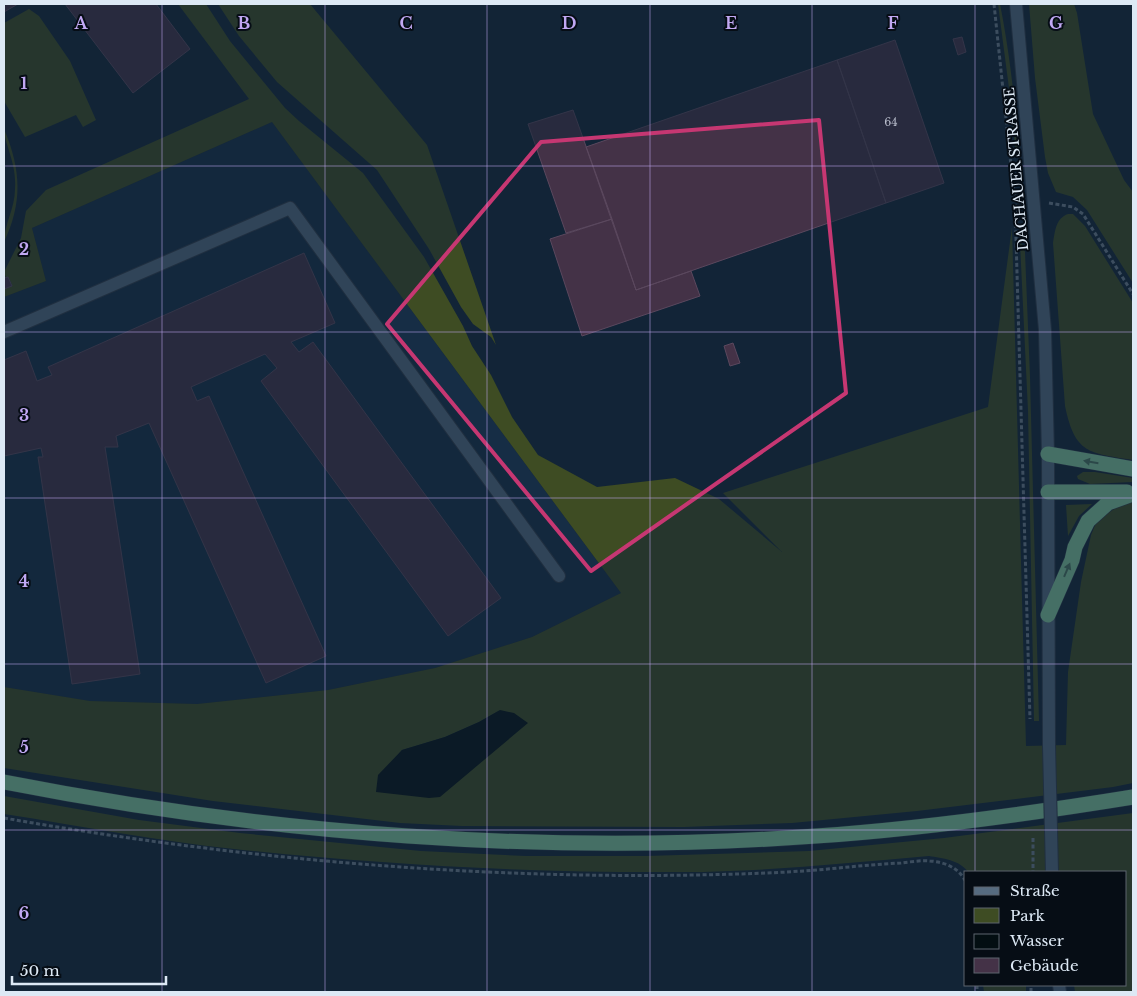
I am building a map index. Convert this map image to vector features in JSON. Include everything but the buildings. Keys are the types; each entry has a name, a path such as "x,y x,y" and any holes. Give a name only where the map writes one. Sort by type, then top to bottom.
{"highway":[{"path":"1048,454 1133,469"},
{"path":"1048,492 1133,493"},
{"path":"1048,615 1072,560 1075,547 1088,521 1108,503 1133,493"},
{"path":"4,782 165,809 292,825 402,836 551,842 684,842 815,837 956,822 1133,797"}],"street":[{"name":"DACHAUER STRASSE","path":"1015,4 1045,330 1048,454 1048,746 1052,871"},
{"path":"4,332 290,208 558,576"}],"path":[{"path":"994,4 1015,204 1031,726"},
{"path":"1034,200 1072,207 1083,214 1133,294"},
{"path":"4,818 147,842 410,869 507,874 670,876 802,872 929,860 950,865 964,878"}],"highlighted area":[{"path":"819,120 846,393 591,571 387,324 541,142"}],"shaded area":[{"path":"272,122 621,593 532,637 435,668 328,690 197,704 89,701 4,687 4,297 46,281 32,228"}],"green space":[{"path":"178,4 206,4 230,41 285,108 363,173 424,257 463,326 472,346 491,375 512,417 538,455 597,487 675,478 719,499 782,552 723,493 988,407 1012,227 1026,746 1066,745 1068,672 1081,582 1091,535 1096,523 1108,513 1122,504 1133,502 1133,783 917,811 792,823 684,827 462,826 400,823 213,801 4,768 4,687 90,701 197,704 328,690 435,668 532,637 621,593 272,122 32,228 46,281 4,297 4,289 12,285 4,272 21,238 26,211 46,190 249,99","holes":["500,710 376,792 394,760 402,750 445,737 479,722"]},
{"path":"218,4 310,4 427,145 496,345 491,337 473,324 461,307 429,249 377,170 277,82 239,36"},
{"path":"998,4 1000,4 1004,23 1012,80 1020,155 1017,157 1016,156"},
{"path":"1029,4 1074,4 1093,114 1124,180 1133,192 1133,283 1087,210 1073,197 1056,192 1048,173 1035,78"},
{"path":"29,9 39,16 70,61 96,120 83,127 76,115 25,137 4,101 4,23"},
{"path":"4,129 14,158 18,185 14,213 4,242 15,196 15,174"},
{"path":"1068,214 1073,214 1085,226 1133,303 1133,460 1105,455 1086,448 1079,442 1069,422 1065,406 1053,243 1055,230 1059,222"},
{"path":"1020,243 1023,245 1025,252 1030,377 1039,721 1034,721 1028,411"},
{"path":"1083,472 1133,478 1133,482 1090,484 1078,479 1077,476"},
{"path":"1092,504 1079,516 1068,536 1066,505"},
{"path":"4,796 139,820 240,833 421,851 526,856 646,856 809,851 944,838 1133,813 1133,992 1075,992 1074,986 1127,986 1127,871 967,871 956,862 929,856 806,867 713,872 570,871 458,867 290,855 205,846 4,814"},
{"path":"983,986 1026,986 1026,992 984,992"}],"water":[{"path":"500,710 514,713 528,723 440,797 429,798 376,792 378,775 402,750 445,737 479,722"}]}
